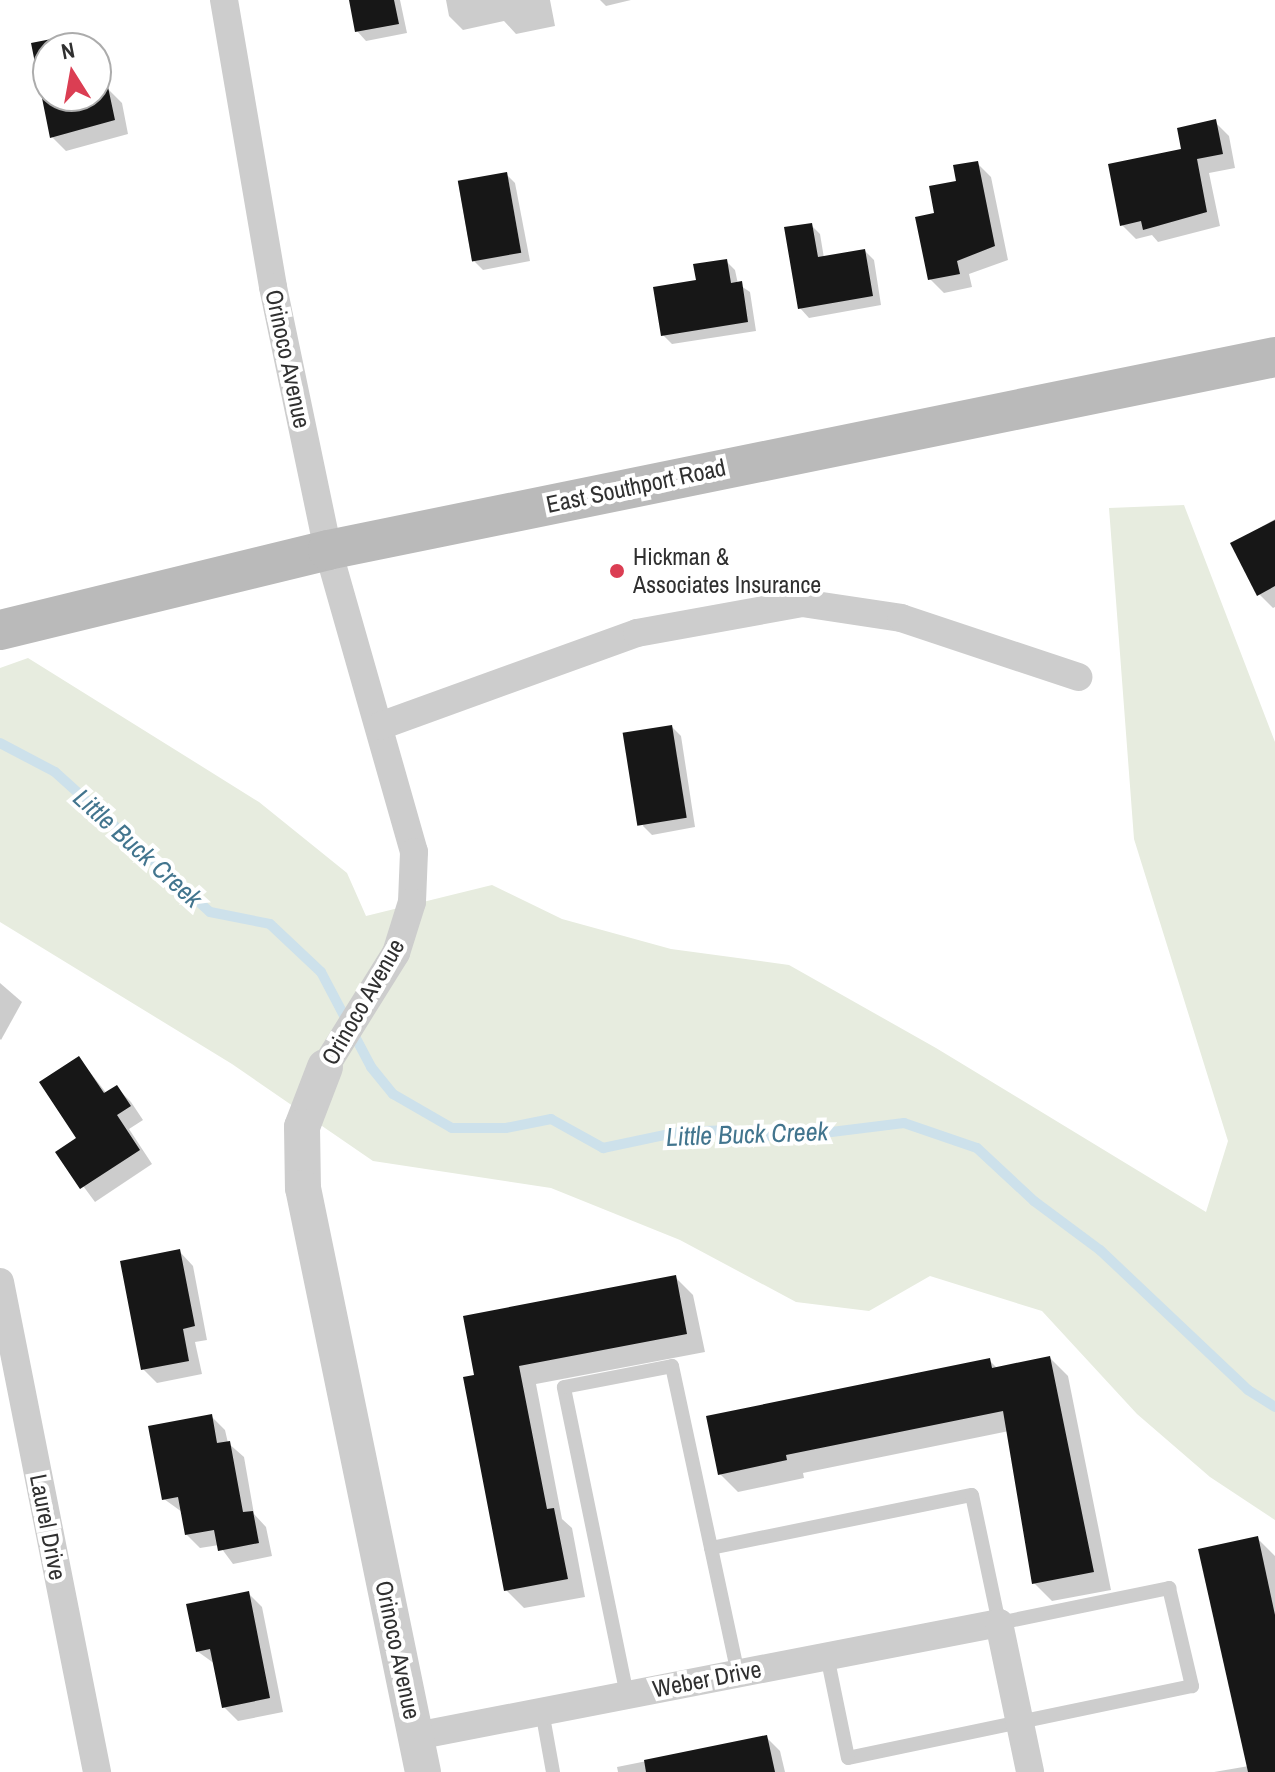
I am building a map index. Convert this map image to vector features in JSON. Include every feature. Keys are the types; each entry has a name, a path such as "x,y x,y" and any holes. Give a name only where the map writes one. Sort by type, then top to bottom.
{"main road":[{"name":"East Southport Road","path":"0,630 328,550 1275,357"}],"street":[{"name":"Orinoco Avenue","path":"224,0 273,287 328,550 380,726 415,864 412,902 396,953 325,1067 302,1127 303,1188 423,1772"},
{"path":"380,726 637,633 802,603 901,618 1078,677"},
{"name":"Laurel Drive","path":"0,1282 97,1772"},
{"path":"999,1623 1030,1772"},
{"name":"Weber Drive","path":"416,1736 999,1623"}],"lane":[{"path":"627,1695 564,1387 672,1366 738,1674"},
{"path":"711,1548 972,1495 999,1623 1169,1588 1192,1686 848,1758 827,1656"},
{"path":"542,1711 553,1772"}],"shaded area":[{"path":"1184,505 1275,742 1275,1520 1210,1477 1137,1414 1042,1311 930,1276 869,1311 796,1302 680,1240 551,1188 373,1161 232,1064 0,922 0,668 28,658 259,802 347,873 366,916 492,885 562,919 671,949 789,965 936,1048 1206,1212 1228,1141 1134,839 1109,508"}],"building":[{"path":"349,0 394,0 399,24 355,32"},
{"path":"112,106 115,120 50,138 45,112 112,112"},
{"path":"1216,119 1223,154 1197,159 1207,212 1143,230 1141,221 1120,226 1108,164 1181,149 1177,128"},
{"path":"978,161 995,246 957,261 960,274 928,280 915,217 934,213 929,186 956,181 953,165"},
{"path":"507,172 521,253 472,261 458,181"},
{"path":"812,223 818,257 865,249 873,296 798,309 784,227"},
{"path":"727,259 731,283 742,281 748,322 661,336 653,287 696,280 693,264"},
{"path":"1275,520 1275,586 1257,596 1230,543"},
{"path":"672,725 687,818 637,826 623,733"},
{"path":"79,1056 104,1093 117,1085 131,1106 117,1115 140,1150 80,1189 55,1152 76,1138 39,1082"},
{"path":"180,1249 195,1326 183,1329 189,1361 141,1370 120,1261"},
{"path":"676,1275 687,1334 519,1366 547,1509 554,1508 568,1579 504,1591 463,1377 474,1375 463,1316"},
{"path":"1050,1356 1094,1572 1032,1584 1003,1411 786,1455 787,1460 718,1475 706,1416 990,1358 992,1368"},
{"path":"212,1414 217,1443 230,1441 243,1512 253,1511 259,1543 218,1551 214,1530 185,1535 178,1497 162,1500 148,1426"},
{"path":"1258,1536 1275,1615 1275,1772 1248,1772 1198,1549"},
{"path":"249,1591 270,1698 222,1708 210,1649 196,1652 186,1604"},
{"path":"767,1735 775,1772 646,1772 644,1760"}],"waterway":[{"name":"Little Buck Creek","path":"0,743 55,772 210,912 270,924 321,972 371,1067 393,1094 452,1128 506,1128 551,1119 603,1148 679,1132 730,1130 783,1138 904,1123 977,1148 1034,1201 1100,1250 1248,1390 1275,1407"}],"place":[{"name":"Hickman & Associates Insurance","path":"617,571"}]}
